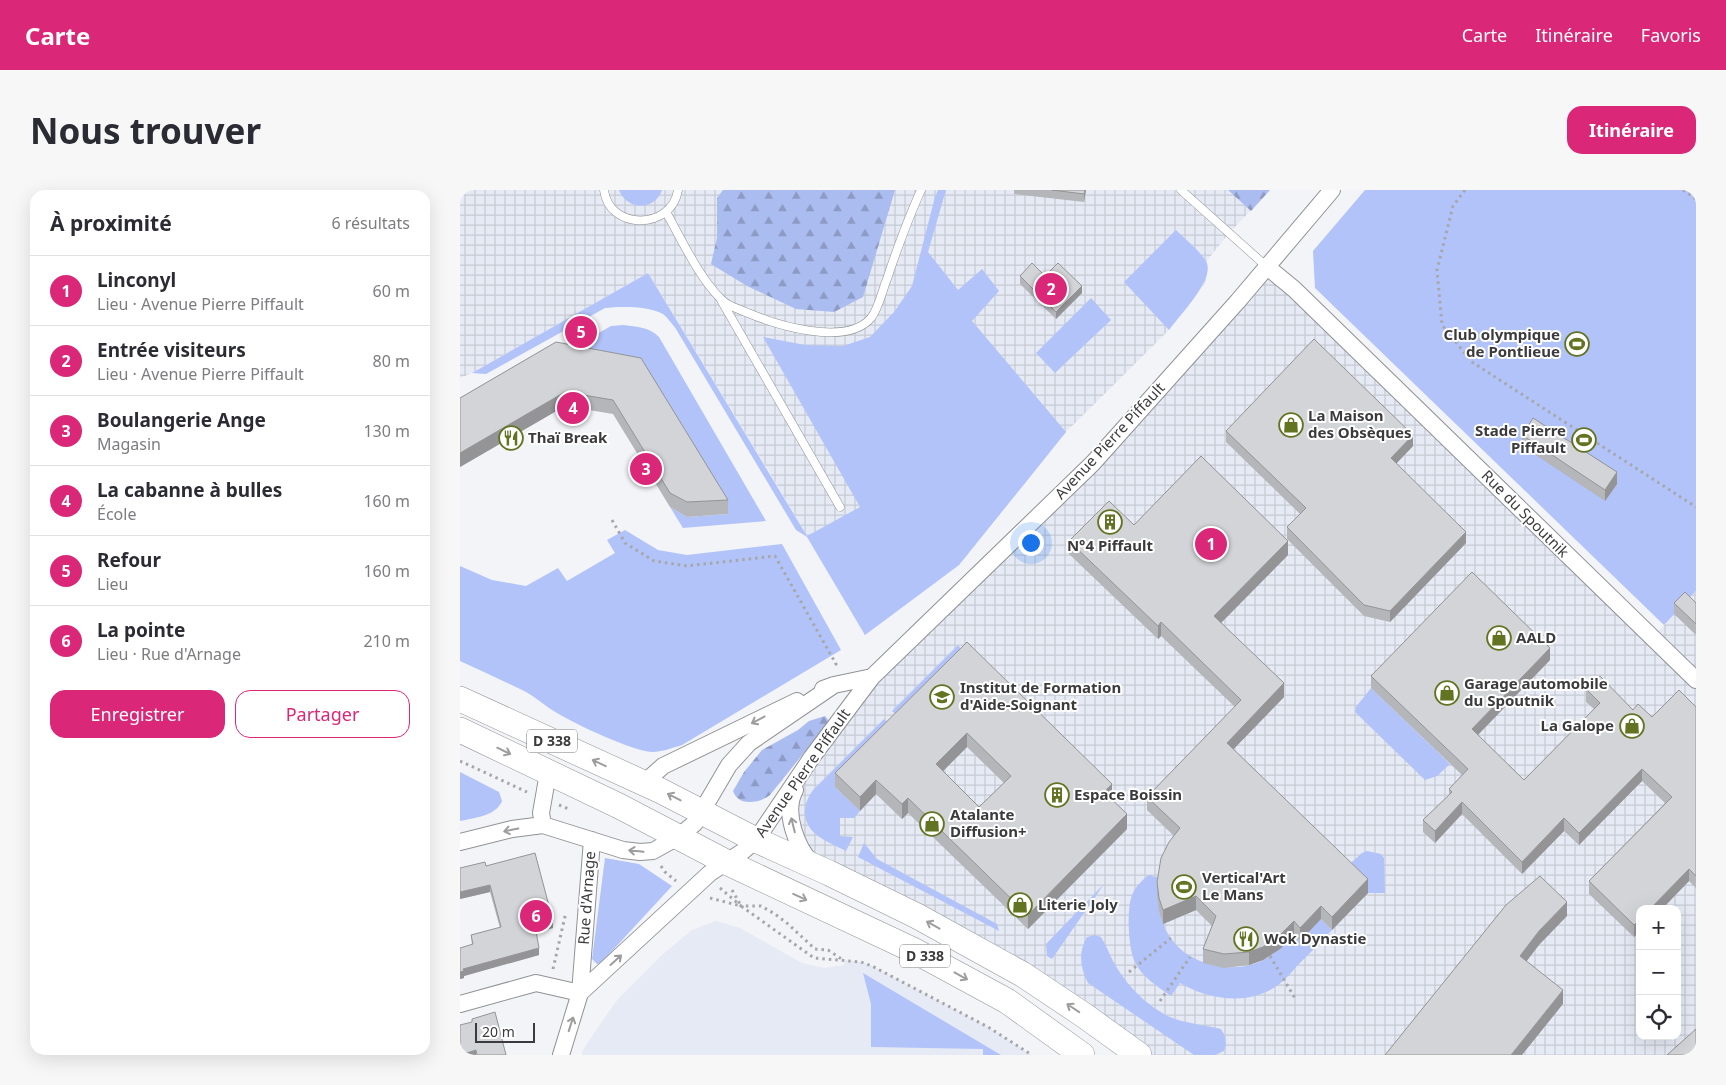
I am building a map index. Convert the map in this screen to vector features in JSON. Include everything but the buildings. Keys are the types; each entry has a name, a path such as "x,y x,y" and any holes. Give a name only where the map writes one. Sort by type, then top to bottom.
{"main road":[{"name":"D 338","path":"460,698 644,783 702,821 756,840 917,916 1022,974 1139,1055"},
{"name":"D 338","path":"460,730 680,836 726,862 913,950 1008,1001 1082,1055"}],"street":[{"name":"Avenue Pierre Piffault","path":"726,862 756,840 812,757 872,677 1093,463 1238,301 1332,190"},
{"name":"Rue du Spoutnik","path":"1266,266 1294,289 1696,680"},
{"name":"Avenue Pierre Piffault","path":"644,783 663,766 770,713 834,685 872,677"},
{"name":"Avenue Pierre Piffault","path":"680,836 695,823 702,821 729,765 749,743 834,685"},
{"path":"812,757 792,794 790,809 803,852 816,867"},
{"path":"543,825 541,813 548,773"},
{"path":"460,1004 536,983 580,993 710,873 726,862 704,838 702,821"},
{"path":"460,842 512,829 543,825 592,840"},
{"name":"Rue d'Arnage","path":"561,1055 580,993 592,840 623,850 640,852 653,851 680,836"}],"lane":[{"path":"604,190 610,206 619,214 630,220 642,222 655,219 666,212 673,204 678,190"},
{"path":"720,299 727,304 756,316 809,330 843,331 864,324 873,316 907,221 921,190"},
{"path":"1180,190 1266,266"},
{"path":"666,212 704,278 720,299 840,507"}],"path":[{"path":"1465,190 1453,206 1437,270 1442,326 1472,362 1696,507"},
{"path":"1683,190 1696,199"},
{"path":"612,520 625,543 654,561 687,566 775,556 836,664 828,669"},
{"path":"460,761 520,790 543,798"},
{"path":"719,885 722,891 741,906 814,958 861,962 872,966 980,1023 1032,1055"},
{"path":"741,906 761,906 788,924 815,949 828,950 844,960"},
{"path":"1129,972 1171,938"},
{"path":"1270,956 1296,1000"},
{"path":"1160,1001 1190,957"}],"shaded area":[{"path":"460,190 1270,190 1229,233 1206,262 1208,270 1205,283 1169,330 1066,432 959,565 865,635 780,490 648,273 460,378"},
{"path":"619,190 662,190 653,202 641,206 628,202"},
{"path":"938,190 946,190 928,252 958,290 982,269 999,291 972,321 1066,432 959,565 865,635 807,537 796,530 676,329 663,314 643,308 605,308 486,374 472,373 648,273 807,536 860,507 763,337 805,345 843,346 870,337 894,312 912,286"},
{"name":"Stade Pierre Piffault","path":"1365,190 1696,190 1696,591 1664,625 1315,288 1313,251"},
{"path":"1176,230 1203,257 1208,269 1206,277 1195,297 1169,330 1124,282"},
{"path":"1266,266 1653,637 1696,591 1696,1055 1139,1055 816,867 791,817 812,757 862,691 1021,532"},
{"path":"1091,298 1111,320 1055,373 1036,353"},
{"path":"624,325 647,329 659,337 766,521 683,528 670,507 687,517 728,514 556,357 611,326"},
{"path":"625,530 658,550 687,555 782,544 841,650 682,745 663,751 652,752 631,747 590,730 553,711 526,692 460,661 460,566 492,580 526,586 558,568 567,581 615,553 607,540"},
{"path":"958,645 961,649 902,720 892,711"},
{"path":"1371,688 1450,764 1437,776 1425,780 1355,712 1356,707"},
{"path":"884,719 894,728 835,787 860,811 854,818 840,818 840,836 853,837 846,851 813,832 806,820 806,803 813,790"},
{"path":"460,772 499,792 502,801 499,806 484,816 460,821"},
{"path":"864,843 877,859 997,924 999,931 858,857"},
{"path":"1367,851 1381,854 1384,858 1385,893 1368,893 1344,869 1362,853"},
{"path":"605,858 639,864 672,886 601,963 597,964 592,959"},
{"path":"1148,875 1160,878 1159,908 1162,921 1175,944 1198,960 1213,965 1239,967 1259,962 1277,951 1294,935 1300,941 1321,919 1332,930 1286,979 1267,992 1242,998 1216,997 1191,989 1180,983 1171,996 1151,981 1138,967 1133,956 1129,938 1129,907 1131,899 1136,888"},
{"path":"1104,884 1052,959 1047,956 1046,944"},
{"path":"716,921 740,928 802,963 824,968 845,965 844,960 861,962 872,966 988,1027 1032,1055 582,1055 583,1050 618,999 663,954 692,930"},
{"path":"1095,935 1101,937 1118,970 1147,1003 1175,1019 1221,1029 1225,1036 1226,1045 1224,1051 1215,1055 1194,1055 1088,983 1083,972 1081,954 1087,937"},
{"path":"863,973 1001,1055 983,1055 983,1049 871,1047 871,1004"}],"green space":[{"path":"723,190 895,190 863,297 834,312 796,309 747,286 711,264 717,238 717,198"},
{"path":"1228,190 1270,190 1251,211"},
{"path":"825,716 828,723 770,795 761,800 750,802 739,800 733,791 744,772 762,750 798,730 809,721"}],"place":[{"name":"Entrée visiteurs","path":"1051,289"},
{"name":"Refour","path":"581,332"},
{"name":"Club olympique de Pontlieue","path":"1577,344"},
{"name":"La cabanne à bulles","path":"573,408"},
{"name":"La Maison des Obsèques","path":"1291,425"},
{"name":"Thaï Break","path":"511,438"},
{"name":"Stade Pierre Piffault","path":"1584,440"},
{"name":"Boulangerie Ange","path":"646,469"},
{"name":"N°4 Piffault","path":"1110,522"},
{"name":"Linconyl","path":"1211,544"},
{"name":"AALD","path":"1499,638"},
{"name":"Garage automobile du Spoutnik","path":"1447,693"},
{"name":"Institut de Formation d'Aide-Soignant","path":"942,697"},
{"name":"La Galope","path":"1632,726"},
{"name":"Espace Boissin","path":"1057,795"},
{"name":"Atalante Diffusion+","path":"932,824"},
{"name":"Vertical'Art Le Mans","path":"1184,887"},
{"name":"Literie Joly","path":"1020,905"},
{"name":"La pointe","path":"536,916"},
{"name":"Wok Dynastie","path":"1246,939"}]}
